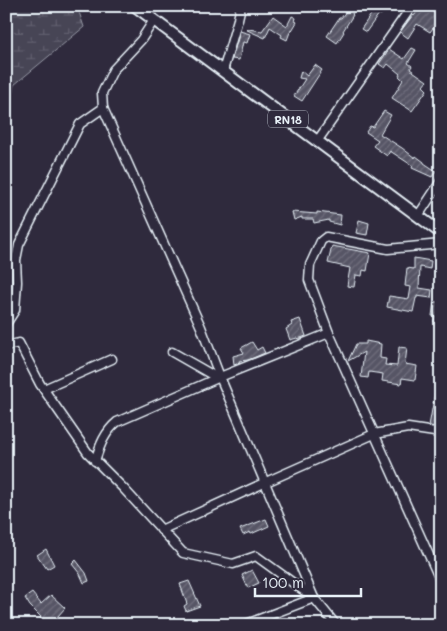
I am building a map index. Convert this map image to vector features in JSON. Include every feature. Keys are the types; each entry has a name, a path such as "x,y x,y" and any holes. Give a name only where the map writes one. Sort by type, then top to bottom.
{"main road":[{"name":"RN18","path":"135,6 441,233"}],"street":[{"path":"223,71 241,6"},
{"path":"318,140 412,6"},
{"path":"154,20 141,40 113,70 102,93 103,108 201,327 220,377 314,598"},
{"path":"6,324 15,310 16,260 19,245 80,124 103,108"},
{"path":"418,216 441,181"},
{"path":"441,244 388,249 326,237 321,241 310,265 310,280 328,333 441,582"},
{"path":"95,460 106,434 118,422 220,377 328,333"},
{"path":"6,346 19,343 44,389 88,454 123,488 183,553 232,564 256,556 314,598 336,625"},
{"path":"172,352 214,376 220,377"},
{"path":"44,389 112,359"},
{"path":"161,530 374,434 408,428 441,434"},
{"path":"244,625 314,598"}],"green space":[{"path":"6,6 77,6 84,27 14,85 6,132"}],"building":[{"path":"350,6 357,6 337,43 327,36"},
{"path":"377,6 385,9 366,32 361,29"},
{"path":"421,6 424,6 433,13 435,10 441,14 441,33 433,28 430,32 417,24 408,38 400,32"},
{"path":"273,16 287,26 292,16 296,18 295,21 297,22 287,40 270,27 265,38 247,30 262,31"},
{"path":"240,31 250,34 247,43 243,42 239,60 232,59"},
{"path":"412,48 416,50 408,63 412,66 410,69 427,81 423,86 427,90 412,111 392,98 403,80 399,76 400,74 388,64 385,68 379,64 389,49 404,59"},
{"path":"315,65 322,70 302,101 294,96 305,79 299,78 301,71 307,76"},
{"path":"384,111 391,115 380,134 436,171 432,177 412,168 413,166 390,151 387,156 373,146 378,140 366,132 370,126 373,127"},
{"path":"292,212 317,214 317,212 341,215 340,225 329,222 329,220 314,223 313,219 302,219 302,217 294,220"},
{"path":"359,220 369,223 367,235 356,233"},
{"path":"332,246 370,253 367,271 363,270 362,276 356,275 354,287 347,286 350,268 328,263"},
{"path":"414,258 431,261 430,269 420,267 419,288 432,290 431,298 417,296 413,312 387,307 389,296 409,299 411,287 405,286 407,268 414,269"},
{"path":"441,301 441,323 434,322 435,316 432,316 434,302"},
{"path":"300,319 306,336 290,340 286,329 292,325 291,322"},
{"path":"366,341 381,344 380,358 386,359 385,365 397,366 399,347 407,348 405,364 417,366 415,380 402,378 401,384 382,381 383,374 369,372 368,378 361,377 364,352 348,361 356,344 366,344"},
{"path":"252,342 257,350 262,347 265,353 248,360 239,361 240,363 234,365 233,356 244,353 241,348"},
{"path":"435,393 441,394 441,423 439,423 438,427 429,426"},
{"path":"266,519 269,526 251,534 250,532 243,535 240,529"},
{"path":"46,549 54,565 47,569 37,555"},
{"path":"76,560 86,573 89,581 84,583 72,564"},
{"path":"252,570 259,583 248,588 242,575"},
{"path":"189,581 200,606 186,611 184,606 187,604 180,584"},
{"path":"32,593 41,604 51,595 65,608 50,625 47,625 40,618 25,598"}]}
